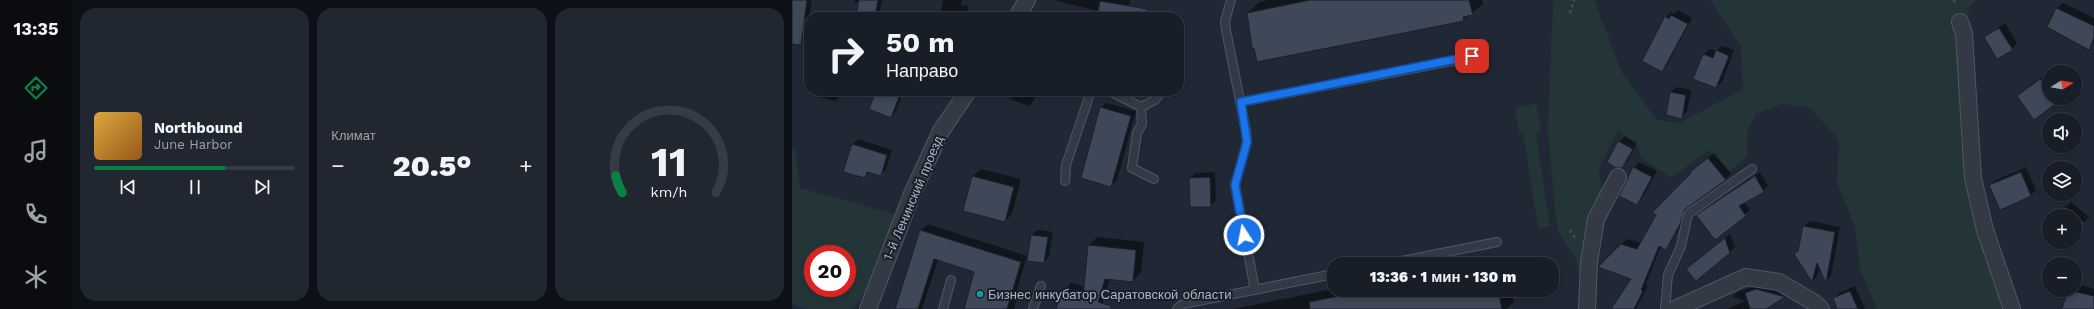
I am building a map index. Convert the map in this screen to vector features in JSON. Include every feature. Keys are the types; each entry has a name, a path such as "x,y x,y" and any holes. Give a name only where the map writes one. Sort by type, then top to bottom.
{"street":[{"path":"1020,12 1027,0"},
{"path":"1960,22 1964,32 1973,178 1985,230 2012,309"},
{"name":"1-й Ленинский проезд","path":"868,309 912,194 941,132 965,96"},
{"path":"1587,309 1589,262 1596,219 1618,177"},
{"path":"1675,309 1746,277 1779,282 1821,309"}],"lane":[{"path":"1231,0 1225,20 1247,142 1235,185 1255,290"},
{"path":"1241,102 1472,56"},
{"path":"1065,181 1066,165 1089,96"},
{"path":"1118,96 1141,107"},
{"path":"1141,107 1156,100 1159,96"},
{"path":"1141,107 1142,124 1137,133 1132,168 1154,179"},
{"path":"1665,309 1668,275 1681,246 1688,214 1752,169"},
{"path":"1421,257 1497,242"},
{"path":"1177,309 1181,305 1188,303 1327,275"},
{"path":"943,309 950,280"},
{"path":"1033,309 1041,286"}],"path":[{"path":"1570,13 1574,0"}],"shaded area":[{"path":"1553,0 1594,0 1622,73 1657,120 1680,123 1743,89 1741,47 1710,0 1976,0 1969,7 1968,19 1960,22 1958,69 2004,309 1877,309 1860,269 1855,226 1837,183 1839,140 1810,108 1782,104 1756,114 1747,132 1747,157 1730,171 1709,150 1671,178 1641,157 1638,147 1618,131 1599,168 1605,223 1592,273 1580,273 1575,257 1559,234 1555,212 1548,128"},
{"path":"1537,104 1541,132 1536,134 1550,226 1538,228 1523,132 1519,133 1515,107"},
{"path":"792,149 795,150 800,188 895,214 863,297 851,309 807,309 792,304"}],"building":[{"path":"792,0 807,0 805,12 804,12 801,45 792,44"},
{"path":"859,0 878,0 876,12 857,12"},
{"path":"1310,0 1469,0 1473,15 1463,17 1464,21 1257,62 1254,48 1252,48 1247,13"},
{"path":"1100,1 1147,9 1147,12 1098,12"},
{"path":"2056,8 2094,26 2094,38 2089,50 2047,27"},
{"path":"1671,15 1688,24 1662,72 1642,61 1665,16 1669,19"},
{"path":"1999,28 2013,50 1997,59 1984,37"},
{"path":"1716,50 1729,56 1716,88 1693,79 1703,54 1713,58"},
{"path":"2040,79 2042,82 2042,105 2054,105 2034,120 2017,96"},
{"path":"1670,92 1686,95 1682,119 1666,115"},
{"path":"874,96 899,96 891,118 869,109"},
{"path":"1100,107 1131,116 1111,187 1081,178"},
{"path":"1618,141 1633,149 1622,168 1616,168 1607,162"},
{"path":"852,144 887,155 881,176 867,172 865,178 843,172"},
{"path":"1708,158 1726,180 1684,210 1680,224 1666,250 1659,246 1641,290 1643,291 1634,309 1611,309 1631,279 1598,267 1621,244 1637,249 1656,215 1652,213 1691,173 1690,172"},
{"path":"1633,167 1652,177 1637,205 1619,196"},
{"path":"2021,172 2031,196 2000,210 1989,185"},
{"path":"972,176 1014,187 1005,222 963,211"},
{"path":"1755,176 1764,192 1739,206 1746,216 1715,240 1696,215"},
{"path":"1210,177 1211,207 1190,207 1189,178"},
{"path":"1803,226 1835,232 1826,283 1817,263 1812,282 1794,254 1798,251"},
{"path":"920,230 1021,262 1007,309 964,309 974,272 934,259 918,309 895,309"},
{"path":"1031,235 1048,237 1044,263 1027,261"},
{"path":"1725,238 1730,253 1696,281 1686,269"},
{"path":"1088,245 1136,250 1133,282 1105,279 1098,302 1111,306 1111,309 1056,309 1062,290 1083,297"},
{"path":"1756,289 1785,297 1766,309 1750,309 1745,293"},
{"path":"1850,291 1858,309 1837,309 1833,298"},
{"path":"2082,293 2094,296 2094,309 2062,309 2066,297 2082,297"},
{"path":"1334,297 1499,297 1502,309 1310,309 1309,302"}],"place":[{"name":"Бизнес инкубатор Саратовской области","path":"980,294"}],"route":[{"path":"1244,235 1235,185 1247,142 1241,102 1472,56"}]}
